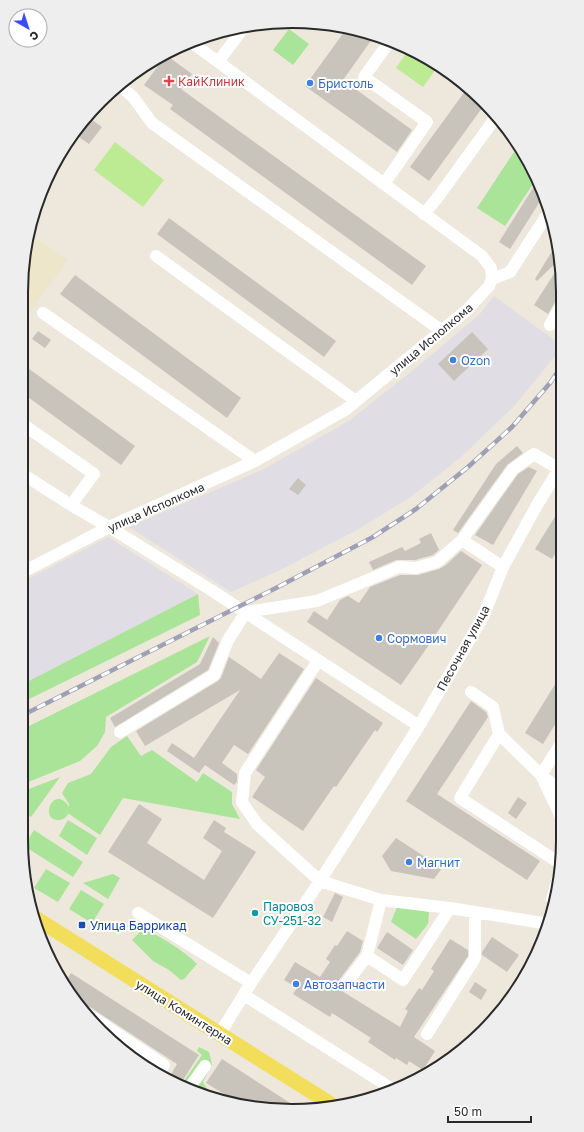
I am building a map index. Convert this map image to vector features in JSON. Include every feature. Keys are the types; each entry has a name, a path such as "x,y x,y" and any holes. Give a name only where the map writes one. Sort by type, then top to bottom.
{"main road":[{"name":"улица Коминтерна","path":"41,921 220,1035 322,1102"}],"street":[{"path":"218,62 240,33"},
{"path":"196,46 482,256 491,268 492,279 510,272 545,218"},
{"path":"384,184 427,122 364,77 387,46"},
{"path":"124,89 133,98 152,123 442,331"},
{"path":"424,214 493,121"},
{"path":"156,256 356,401"},
{"name":"улица Исполкома","path":"28,569 109,527 255,461 345,410 467,310 489,286 492,279"},
{"path":"43,313 255,461"},
{"path":"550,325 556,315"},
{"path":"28,428 94,474 70,505"},
{"path":"120,732 214,675 228,640 246,612 317,601 398,567 416,568 437,562 462,540 513,468 534,454 556,466"},
{"name":"Песочная улица","path":"220,1035 251,983 320,881 419,726 482,617 503,567 537,505 556,474"},
{"path":"28,478 70,505 109,527 246,612 318,661 419,726"},
{"path":"462,540 503,567"},
{"path":"318,661 245,773 242,802 258,824 320,881 380,900 450,908 543,923"},
{"path":"471,692 494,707 499,734 541,775 556,787"},
{"path":"499,734 460,798 555,860"},
{"path":"541,775 556,751"},
{"path":"541,775 556,806"},
{"path":"345,985 367,956 380,900"},
{"path":"367,956 403,980 450,908"},
{"path":"427,1034 475,958 475,912"},
{"path":"138,913 251,983"},
{"path":"244,995 388,1086"},
{"path":"102,1024 164,1065 161,1070"},
{"path":"192,1085 205,1066"}],"shaded area":[{"path":"34,237 68,260 28,314 30,258"},
{"path":"494,296 556,341 556,355 514,406 461,457 412,496 357,530 280,570 231,592 129,527 262,470 349,421 480,314"},
{"path":"108,537 198,594 28,681 28,579"}],"green space":[{"path":"289,29 309,44 293,65 273,50"},
{"path":"406,54 435,70 423,87 396,68"},
{"path":"115,142 164,180 143,207 94,170"},
{"path":"514,152 521,160 533,184 505,226 477,208"},
{"path":"198,594 200,615 28,700 28,681"},
{"path":"210,636 197,662 106,717 105,732 97,746 80,761 28,782 28,727"},
{"path":"127,736 141,756 152,750 197,782 203,773 232,792 232,804 240,819 123,798 100,835 69,813 62,819 53,819 49,810 50,805 54,801 58,799 63,801 69,807 69,804 62,793 68,783 91,774 111,747"},
{"path":"60,777 31,817 28,815 28,789"},
{"path":"68,820 97,838 87,855 59,836"},
{"path":"34,830 83,862 73,877 29,849 28,840"},
{"path":"46,869 70,883 58,902 34,888"},
{"path":"113,874 120,878 108,899 83,883"},
{"path":"81,890 104,904 92,923 69,909"},
{"path":"397,907 429,912 428,924 416,939 391,922"},
{"path":"144,928 178,948 197,964 184,979 181,980 169,970 153,961 132,940"},
{"path":"123,1042 166,1065 163,1071 145,1060"},
{"path":"199,1047 209,1052 212,1064 203,1082 207,1090 184,1081 202,1055 197,1051"}],"building":[{"path":"343,33 371,40 343,80 412,130 397,152 305,86"},
{"path":"170,58 192,74 181,89 426,266 412,285 170,109 173,105 144,85 160,63"},
{"path":"464,92 479,105 482,108 429,181 410,167"},
{"path":"92,120 102,127 89,144 78,137"},
{"path":"534,186 540,201 510,249 499,242"},
{"path":"169,218 336,341 324,357 157,234"},
{"path":"553,250 554,264 537,281 535,279"},
{"path":"555,273 556,301 548,314 534,305"},
{"path":"75,275 241,398 227,418 60,294"},
{"path":"38,331 51,340 45,348 32,339"},
{"path":"472,332 488,349 454,381 438,364"},
{"path":"28,368 135,446 121,465 28,397"},
{"path":"517,446 523,453 507,465 458,533 453,530 496,464"},
{"path":"529,467 537,471 493,545 475,535 518,474"},
{"path":"298,478 306,485 298,495 289,489"},
{"path":"556,515 556,553 552,559 535,549"},
{"path":"431,533 439,550 433,555 415,560 396,560 373,570 369,562 402,547 405,551 421,543 419,539"},
{"path":"461,551 482,565 401,685 307,622 314,611 327,620 340,600 348,596 359,603 370,587 400,575 418,575 439,569 446,565"},
{"path":"213,637 219,643 208,670 115,727 110,718 200,664"},
{"path":"279,653 304,669 248,754 234,745 222,763 237,774 237,782 234,785 205,765 199,773 167,751 172,743 194,758 240,690 145,746 136,731 218,681 221,678 229,657 261,679"},
{"path":"316,678 383,723 377,732 375,730 336,787 334,786 303,831 252,797 265,777 256,770"},
{"path":"556,683 556,723 543,744 525,733"},
{"path":"471,701 486,712 488,717 437,794 540,861 527,880 406,801"},
{"path":"518,797 527,803 516,819 508,813"},
{"path":"139,804 162,819 147,843 204,880 222,851 203,838 214,820 226,828 224,832 256,852 213,918 108,852"},
{"path":"396,838 442,868 434,879 391,871 382,856"},
{"path":"335,893 343,897 332,922 323,917"},
{"path":"347,931 363,941 360,952 339,980 337,988 400,1027 408,1011 405,1009 419,988 422,990 434,971 431,969 450,939 468,950 468,956 414,1037 435,1051 423,1069 409,1061 407,1065 396,1058 395,1060 368,1042 371,1038 332,1013 330,1017 293,994 297,988 284,980 295,962 320,977 330,962 326,959 335,945 337,946"},
{"path":"387,932 413,950 403,965 377,948"},
{"path":"492,937 519,955 507,972 482,955 482,952"},
{"path":"71,973 199,1055 183,1080 171,1075 177,1064 88,1006 67,979"},
{"path":"475,982 487,990 481,1000 469,992"},
{"path":"222,1059 292,1104 258,1102 240,1099 227,1096 206,1083"}],"railway":[{"path":"28,712 276,588 373,537 416,509 468,467 512,427 556,374"}],"place":[{"name":"КайКлиник","path":"169,81"},
{"name":"Бристоль","path":"310,83"},
{"name":"Ozon","path":"453,360"},
{"name":"Сормович","path":"379,638"},
{"name":"Магнит","path":"409,862"},
{"name":"Паровоз СУ-251-32","path":"255,913"},
{"name":"Улица Баррикад","path":"82,925"},
{"name":"Автозапчасти","path":"296,984"}]}
